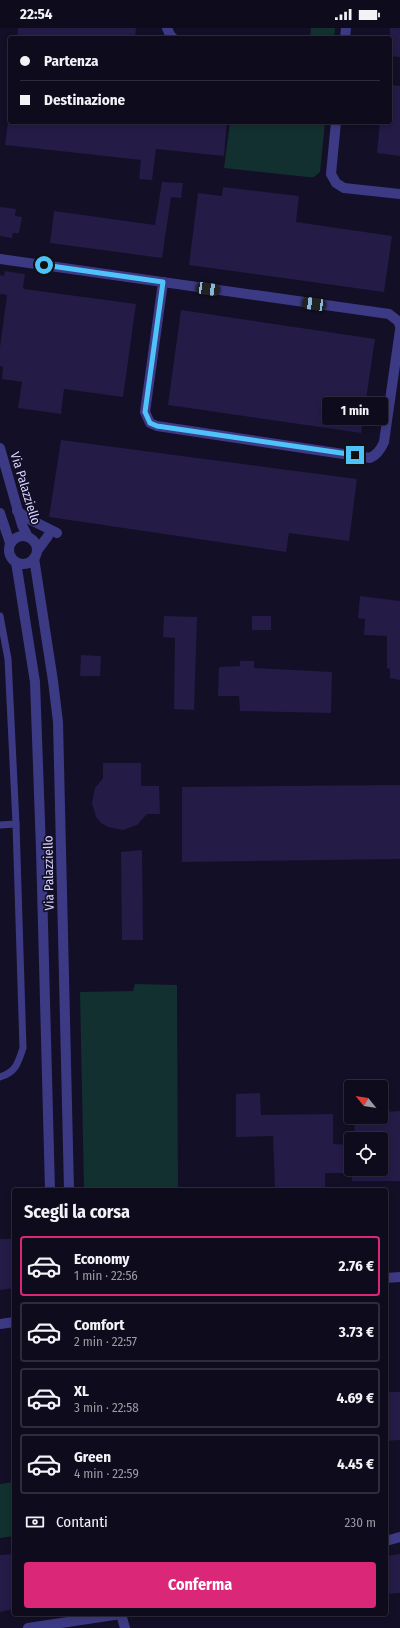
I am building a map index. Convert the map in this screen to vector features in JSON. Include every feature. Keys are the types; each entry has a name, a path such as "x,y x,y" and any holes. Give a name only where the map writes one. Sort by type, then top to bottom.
{"street":[{"path":"336,124 331,174 336,184 344,188 400,194"},
{"path":"0,259 389,314 398,321 400,326"},
{"path":"163,282 145,412 150,423 157,426 370,458 381,449 384,442 400,330"},
{"name":"Via Palazziello","path":"0,448 22,525 33,547 58,722 69,1188"},
{"path":"18,511 29,519 57,533"},
{"path":"0,513 10,543 10,556 16,562 26,563 33,547 18,536 10,543"},
{"name":"Via Palazziello","path":"16,562 35,682 50,1188"},
{"path":"388,1278 400,1277"},
{"path":"0,1324 12,1323"},
{"path":"388,1540 400,1537"},
{"path":"28,1628 108,1616"},
{"path":"122,1616 125,1628"}],"lane":[{"path":"0,616 8,659 16,824 23,1048 17,1065 9,1074 0,1077"},
{"path":"0,826 16,824"}],"green space":[{"path":"311,28 335,28 334,36 310,36"},
{"path":"230,124 325,124 320,172 314,177 224,168"},
{"path":"135,984 177,985 178,1188 84,1188 80,992 133,991"},
{"path":"12,1482 12,1536 0,1538 0,1484"}],"building":[{"path":"18,28 136,28 135,36 17,36"},
{"path":"390,28 400,28 400,57 392,56 392,36 390,36"},
{"path":"392,85 400,86 400,156 377,153 380,124 392,124"},
{"path":"8,122 8,124 227,124 224,156 156,149 152,180 139,179 141,160 5,145"},
{"path":"162,182 183,183 181,198 171,197 162,258 50,243 54,211 155,225"},
{"path":"223,187 299,196 296,222 392,236 384,292 189,265 198,193 222,196"},
{"path":"0,207 16,209 15,216 22,217 19,233 13,233 12,238 0,236"},
{"path":"5,271 25,274 24,289 136,304 123,397 64,389 61,414 18,408 22,382 2,379 3,367 0,366 0,347 7,295 0,294 0,275 4,276"},
{"path":"181,310 375,339 361,433 168,405"},
{"path":"61,440 357,479 349,541 289,533 286,552 49,517"},
{"path":"360,596 400,601 400,680 390,678 390,669 387,668 387,636 364,635 365,619 358,618"},
{"path":"164,616 197,617 194,710 174,709 175,638 163,637"},
{"path":"252,616 271,616 271,630 252,630"},
{"path":"81,655 101,656 100,676 80,676"},
{"path":"240,661 254,661 254,668 332,672 331,713 240,711 239,696 218,696 219,667 240,666"},
{"path":"103,763 141,763 141,786 159,786 160,814 147,814 137,825 123,830 108,827 101,823 96,817 92,803 95,788 103,778"},
{"path":"400,785 400,859 182,862 182,787"},
{"path":"142,850 143,940 122,940 121,852"},
{"path":"260,1093 261,1115 333,1114 333,1144 344,1145 344,1173 325,1173 325,1188 275,1188 273,1136 236,1137 236,1094"},
{"path":"400,1111 400,1181 352,1181 352,1176 388,1176 388,1132 354,1132 355,1124 388,1124 388,1112"},
{"path":"0,1239 12,1239 12,1288 0,1290"},
{"path":"388,1392 400,1392 400,1440 388,1441"},
{"path":"12,1554 12,1609 0,1612 0,1555"},
{"path":"400,1554 400,1593 388,1594 388,1556"}],"route":[{"path":"44,265 163,282 145,412 150,423 157,426 355,455"}]}
